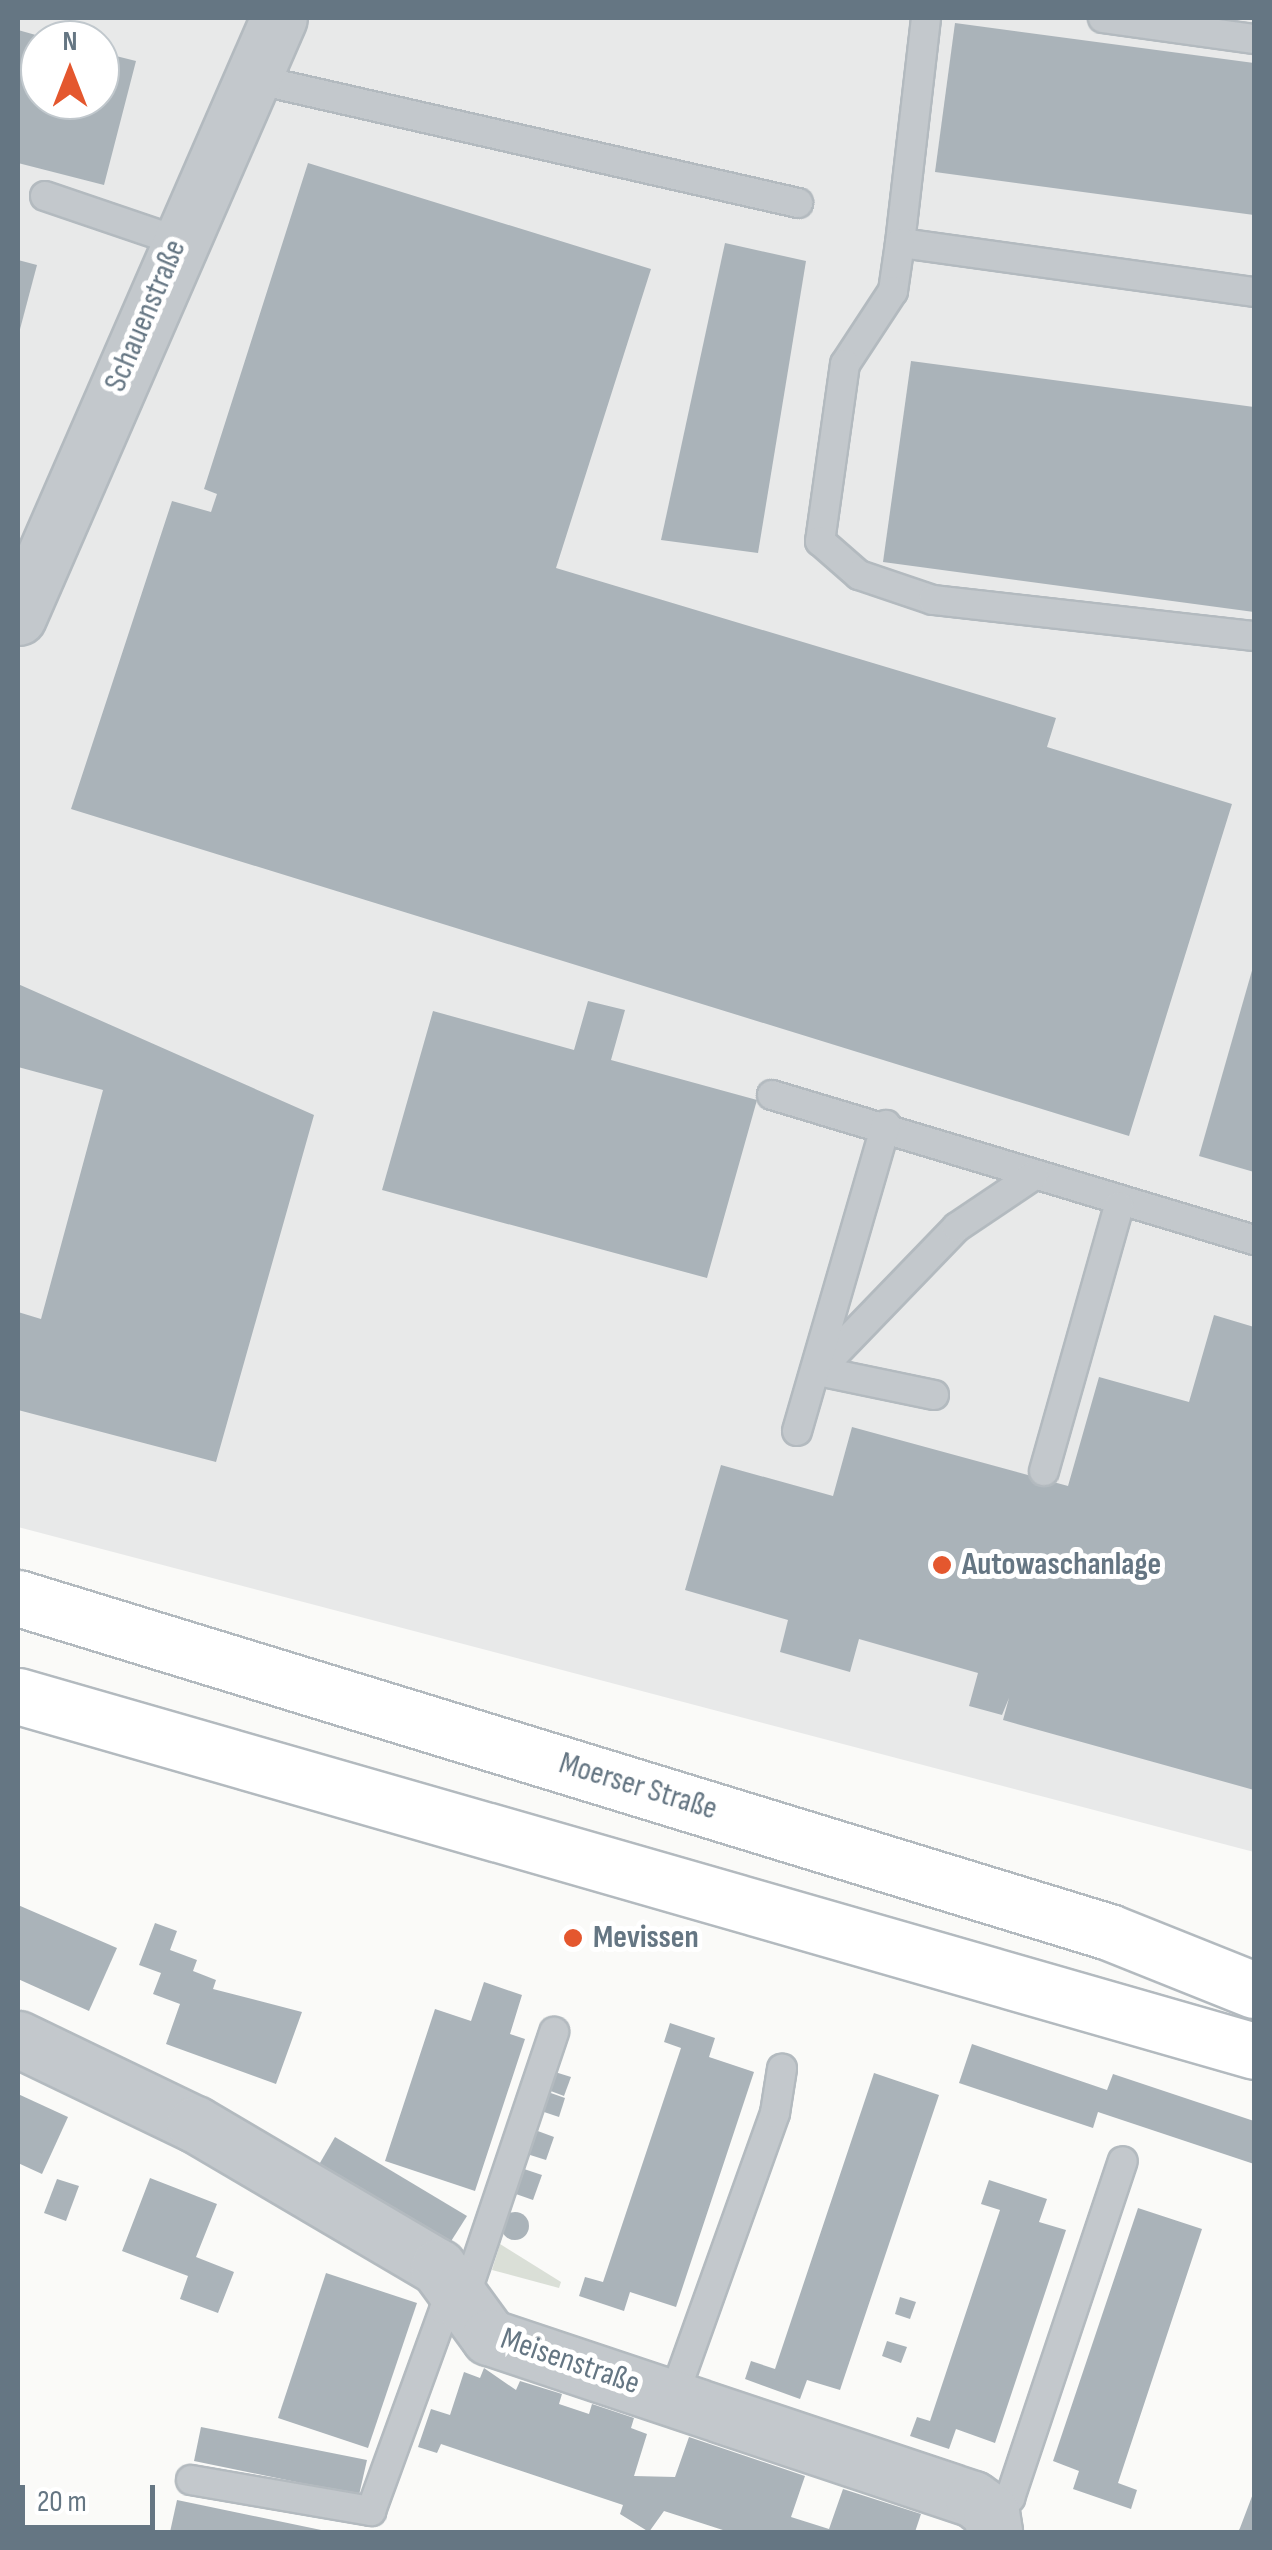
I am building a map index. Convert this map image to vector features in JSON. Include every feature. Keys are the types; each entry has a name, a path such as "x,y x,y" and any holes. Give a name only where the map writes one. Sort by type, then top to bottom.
{"main road":[{"name":"Moerser Straße","path":"18,1598 1109,1932 1254,1990"},
{"path":"18,1696 1254,2052"}],"street":[{"name":"Schauenstraße","path":"18,617 178,241 279,18"},
{"name":"Meisenstraße","path":"18,2039 290,2176 438,2266 489,2337 673,2398 993,2522"}],"lane":[{"path":"926,18 894,291 845,364 820,541 860,575 933,600 1254,636"},
{"path":"1103,18 1254,39"},
{"path":"254,80 798,203"},
{"path":"45,196 178,241"},
{"path":"900,244 1254,292"},
{"path":"772,1095 886,1124 1119,1206 1254,1240"},
{"path":"796,1432 818,1371 886,1124"},
{"path":"818,1371 957,1227 1033,1176"},
{"path":"1044,1471 1119,1206"},
{"path":"818,1371 934,1395"},
{"path":"191,2480 371,2511 444,2310 470,2282 554,2032"},
{"path":"673,2398 775,2113 782,2068"},
{"path":"993,2522 1010,2498 1123,2161"}],"shaded area":[{"path":"18,18 1254,18 1254,1852 18,1527"},
{"path":"500,2244 561,2282 559,2288 492,2270"}],"building":[{"path":"955,23 1254,63 1254,215 935,172"},
{"path":"18,30 20,120 120,120 120,57 136,61 104,185 18,163"},
{"path":"308,163 651,269 556,568 1056,718 1047,747 1232,804 1129,1136 71,809 172,501 211,512 217,494 204,489"},
{"path":"725,243 806,261 758,553 661,540"},
{"path":"18,260 37,265 19,333 18,333"},
{"path":"911,361 1254,407 1254,612 883,562"},
{"path":"1254,967 1254,1172 1199,1156"},
{"path":"18,984 314,1115 216,1462 18,1410 18,1312 41,1319 103,1090 18,1067"},
{"path":"588,1001 625,1010 611,1060 757,1100 707,1278 382,1190 433,1011 574,1050"},
{"path":"1214,1315 1254,1327 1254,1790 1003,1720 1009,1698 1002,1715 969,1706 978,1673 859,1639 850,1672 780,1652 788,1620 685,1590 721,1465 833,1496 852,1427 1068,1486 1099,1377 1189,1402"},
{"path":"18,1905 117,1948 89,2011 18,1979"},
{"path":"155,1923 177,1931 170,1950 197,1960 193,1971 216,1980 213,1989 302,2012 276,2084 166,2044 180,2004 153,1994 161,1973 139,1965"},
{"path":"484,1982 522,1995 510,2034 525,2039 475,2191 385,2161 435,2009 471,2021"},
{"path":"670,2023 715,2038 709,2057 754,2072 676,2307 630,2292 624,2311 579,2296 585,2277 603,2282 681,2048 664,2042"},
{"path":"972,2044 1107,2090 1113,2074 1254,2121 1254,2164 1098,2112 1093,2128 959,2083"},
{"path":"555,2072 571,2077 564,2096 548,2090"},
{"path":"874,2073 939,2095 840,2390 807,2380 800,2399 745,2379 751,2361 775,2369"},
{"path":"548,2092 565,2098 559,2117 541,2111"},
{"path":"18,2094 68,2117 42,2174 18,2163"},
{"path":"535,2130 554,2137 546,2160 527,2154"},
{"path":"335,2137 467,2216 448,2246 317,2168"},
{"path":"521,2168 542,2175 533,2200 513,2193"},
{"path":"150,2178 217,2204 196,2257 234,2272 218,2313 180,2299 188,2276 122,2251"},
{"path":"57,2179 79,2186 66,2221 44,2213"},
{"path":"989,2180 1047,2199 1039,2222 1066,2230 995,2443 956,2429 949,2449 910,2436 917,2417 930,2421 1000,2210 981,2204"},
{"path":"1138,2208 1202,2229 1118,2483 1137,2490 1131,2509 1073,2489 1079,2471 1053,2461"},
{"path":"515,2212 525,2216 529,2226 525,2236 515,2240 505,2236 501,2226 505,2216"},
{"path":"326,2273 417,2303 368,2448 278,2418"},
{"path":"900,2297 916,2302 910,2319 895,2314"},
{"path":"887,2341 907,2347 901,2363 882,2356"},
{"path":"484,2368 516,2390 520,2381 562,2394 559,2404 589,2414 592,2404 634,2418 631,2428 647,2434 634,2476 675,2477 689,2437 805,2476 791,2517 829,2529 843,2489 921,2514 915,2532 729,2532 664,2511 649,2532 620,2514 623,2505 441,2444 437,2453 418,2447 431,2409 450,2415 464,2372 480,2378"},
{"path":"201,2427 367,2460 359,2495 194,2461"},
{"path":"1254,2491 1254,2532 1238,2532 1240,2528"},
{"path":"177,2500 326,2531 170,2532"}],"place":[{"name":"Autowaschanlage","path":"942,1565"},
{"name":"Mevissen","path":"573,1938"}]}
